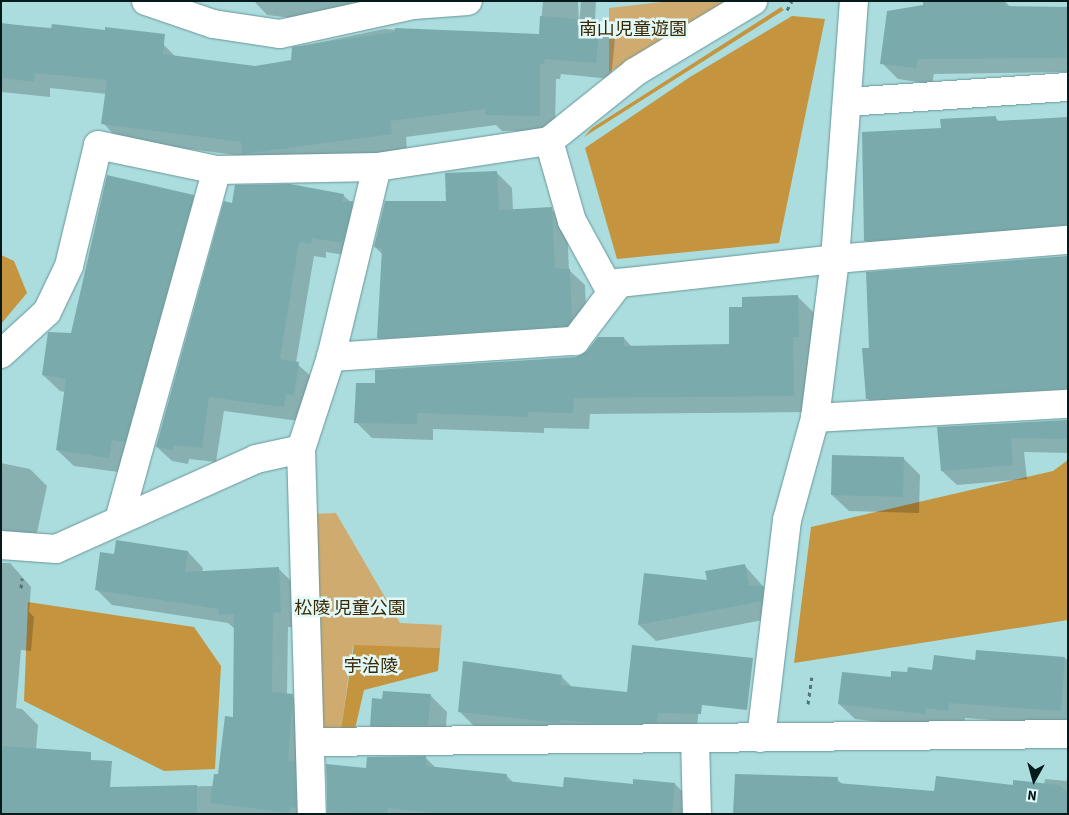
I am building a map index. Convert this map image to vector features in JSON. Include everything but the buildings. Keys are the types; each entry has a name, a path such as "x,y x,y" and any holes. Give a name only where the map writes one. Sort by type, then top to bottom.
{"street":[{"path":"146,1 214,12 280,34 413,5 468,1"},
{"path":"1,354 47,312 69,266 98,146 218,170 377,167 549,141 635,72 753,1"},
{"path":"761,738 787,520 815,418 835,259 854,1"},
{"path":"847,102 1068,87"},
{"path":"549,141 572,221 610,290"},
{"path":"312,814 302,449 331,357 377,167"},
{"path":"119,520 218,170"},
{"path":"331,357 575,341 610,290 619,283 835,259 1068,240"},
{"path":"815,418 1068,404"},
{"path":"1,545 56,549 256,459 302,449"},
{"path":"310,742 1068,734"},
{"path":"695,739 697,814"}],"path":[{"path":"787,11 792,1"},
{"path":"808,710 812,677"}],"green space":[{"name":"南山児童遊園","path":"671,1 732,1 609,72 609,8"},
{"path":"781,7 784,10 584,137 592,128"},
{"path":"792,16 825,19 779,243 617,259 585,148 690,77"},
{"path":"1,255 14,261 27,293 1,324"},
{"path":"1068,460 1068,620 794,663 811,527 1053,471"},
{"name":"松陵 児童公園","path":"336,513 400,623 442,625 440,648 353,646 341,729 319,730 311,514"},
{"path":"28,602 194,627 221,666 215,769 164,771 24,701"},
{"name":"宇治陵","path":"354,645 440,648 438,671 364,690 355,729 341,729"}]}
